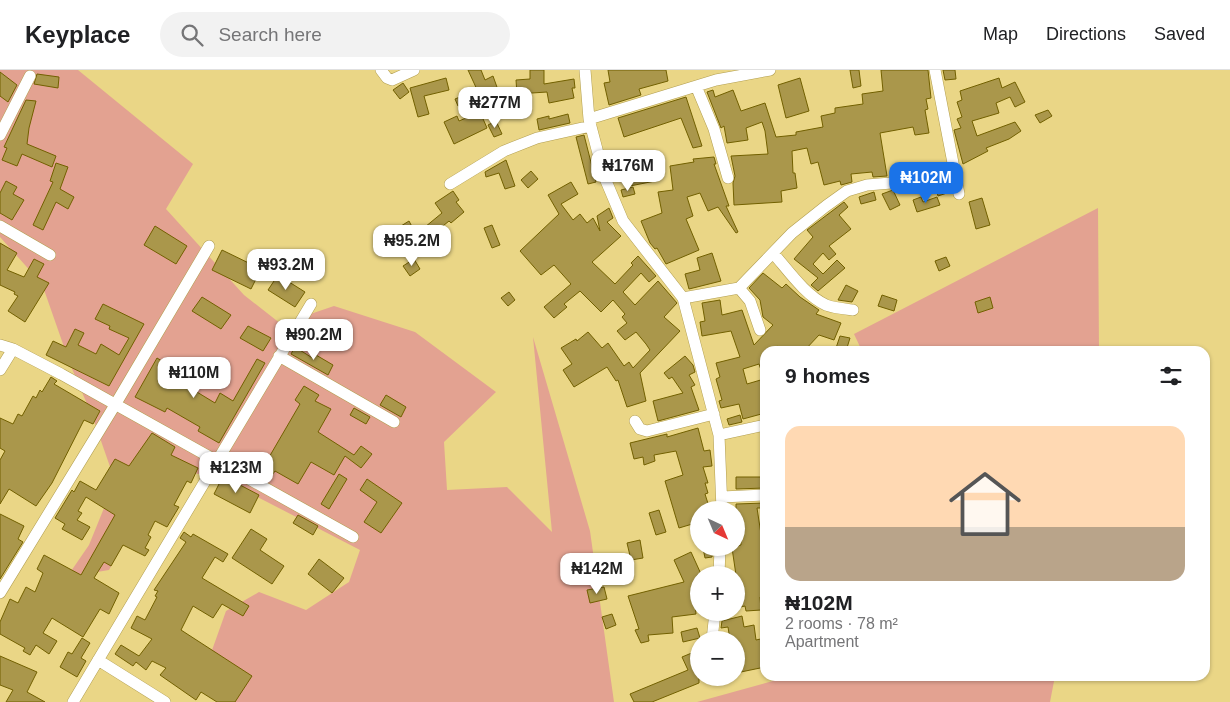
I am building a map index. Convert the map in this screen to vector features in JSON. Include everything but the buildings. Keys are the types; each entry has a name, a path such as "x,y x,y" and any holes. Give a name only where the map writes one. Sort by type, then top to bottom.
{"street":[{"path":"381,70 387,78 392,80 414,70"},
{"path":"586,70 590,122 604,176 623,221 683,298 719,435 722,498 760,495"},
{"path":"450,184 504,151 537,138 716,80 770,70"},
{"path":"934,70 959,194"},
{"path":"0,135 30,76"},
{"path":"696,86 714,129 728,178"},
{"path":"683,298 739,288 792,233 846,191 867,185 891,183"},
{"path":"0,226 50,255"},
{"path":"0,593 115,405 209,246"},
{"path":"773,253 801,285 819,300 827,305 853,310"},
{"path":"739,288 750,301 760,330"},
{"path":"73,702 279,356 312,304"},
{"path":"0,345 13,349 353,537"},
{"path":"0,370 13,349"},
{"path":"279,356 394,422"},
{"path":"636,421 640,429 647,431 714,414"},
{"path":"719,435 760,426"},
{"path":"98,660 165,702"}],"shaded area":[{"path":"0,70 78,70 193,164 166,209 244,295 281,324 334,306 415,332 496,392 444,442 447,490 507,487 552,532 533,337 590,531 614,702 218,702 211,653 226,611 259,592 306,610 349,582 360,550 217,476 164,470 109,570 67,577 89,545 115,481 93,418 70,364 42,284 0,237"},
{"path":"1098,208 1099,346 860,346 854,334"},
{"path":"773,681 1054,681 1050,702 697,702"}]}
